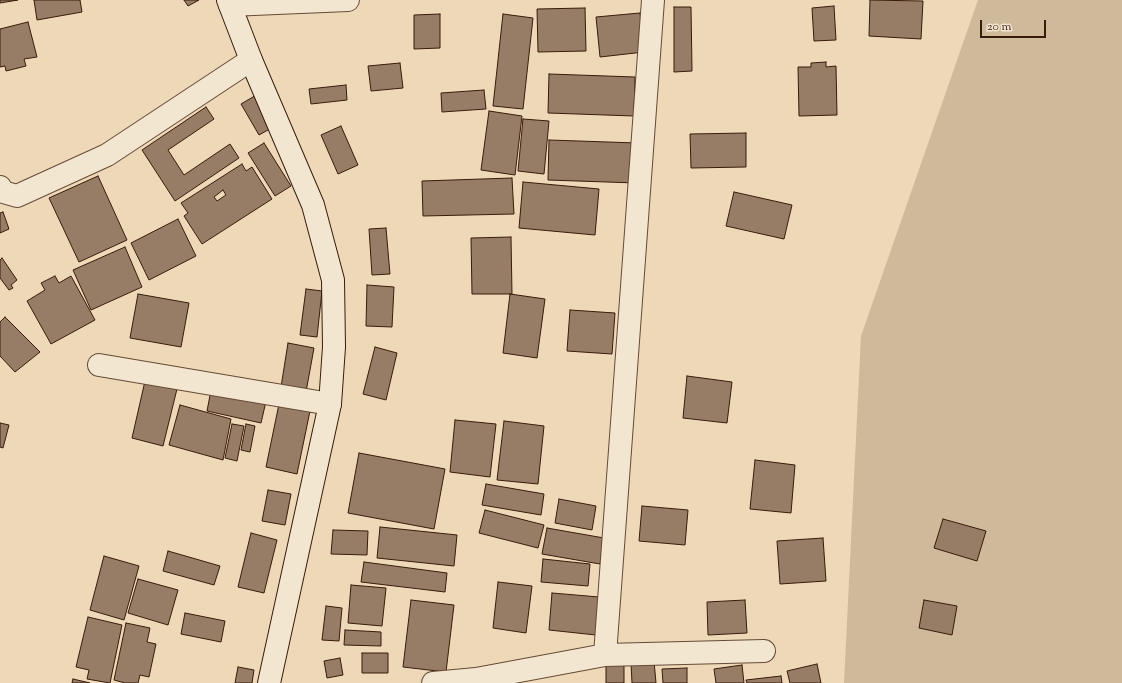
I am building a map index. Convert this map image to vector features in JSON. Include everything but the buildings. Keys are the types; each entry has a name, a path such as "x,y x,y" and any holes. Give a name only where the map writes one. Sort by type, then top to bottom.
{"street":[{"path":"269,683 330,404 334,347 332,280 313,205 251,60 229,2 348,0"},
{"path":"605,654 653,0"},
{"path":"0,187 3,192 17,196 107,155 251,60"},
{"path":"99,365 330,404"},
{"path":"433,683 476,679 605,654 764,652"}],"shaded area":[{"path":"978,0 1122,0 1122,683 844,683 861,336"}]}
